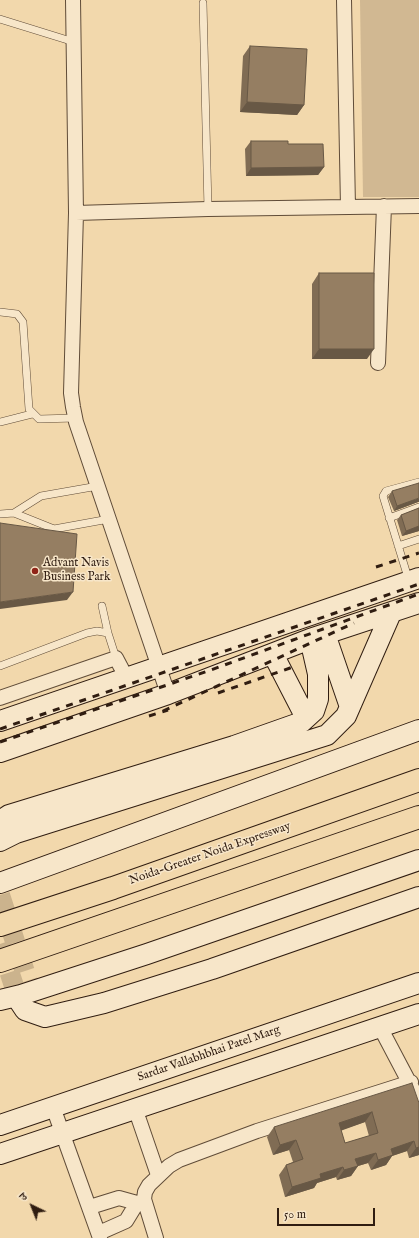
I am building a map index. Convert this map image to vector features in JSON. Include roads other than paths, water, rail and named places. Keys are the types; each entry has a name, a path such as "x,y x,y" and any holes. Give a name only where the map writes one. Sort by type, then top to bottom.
{"highway":[{"name":"Noida-Greater Noida Expressway","path":"0,925 121,885 419,780"},
{"path":"0,961 419,817"}],"street":[{"path":"73,0 76,213 71,393 75,418 168,694"},
{"path":"344,0 348,207"},
{"path":"378,363 384,206"},
{"path":"76,213 208,209 419,206"},
{"path":"0,721 414,580"},
{"path":"0,752 168,694 318,637 419,603"},
{"path":"0,841 16,833 327,735 346,716 391,612"},
{"path":"318,637 350,707"},
{"path":"0,821 9,815 234,746 302,722 314,711 318,699 318,637"},
{"path":"273,654 306,718"},
{"path":"0,698 116,658 126,677"},
{"path":"0,883 419,730"},
{"path":"18,999 21,995 148,954 419,860"},
{"path":"18,999 41,1000 419,874"},
{"path":"18,999 25,1010 45,1017 104,1002 212,969 419,897"},
{"name":"Sardar Vallabhbhai Patel Marg","path":"0,1125 419,983"},
{"path":"0,1154 419,1014"},
{"path":"380,1027 411,1082 419,1101"},
{"path":"53,1107 100,1236 126,1221 149,1185 158,1175 179,1160 257,1131 411,1082"},
{"path":"134,1108 158,1175"},
{"path":"90,1207 119,1198 140,1201"},
{"path":"140,1201 156,1238"}],"lane":[{"path":"203,3 208,209"},
{"path":"0,19 74,42"},
{"path":"0,312 17,314 23,322 29,409 32,414 38,419 75,418"},
{"path":"0,422 32,414"},
{"path":"414,580 398,546 383,499 384,493 419,482"},
{"path":"14,513 41,496 98,486"},
{"path":"389,518 419,507"},
{"path":"0,514 14,513 54,529 109,519"},
{"path":"398,546 419,539"},
{"path":"102,606 108,633 116,658"},
{"path":"0,666 87,633 108,633"}],"tunnel":[{"path":"0,895 33,997"},
{"path":"0,944 19,1001"}],"railway":[{"path":"376,567 419,553"},
{"path":"0,729 419,584"},
{"path":"0,742 208,671 419,594"},
{"path":"163,711 354,623"},
{"path":"218,693 293,667"},
{"path":"149,716 168,710"}],"place":[{"name":"Advant Navis Business Park","path":"35,571"}]}
